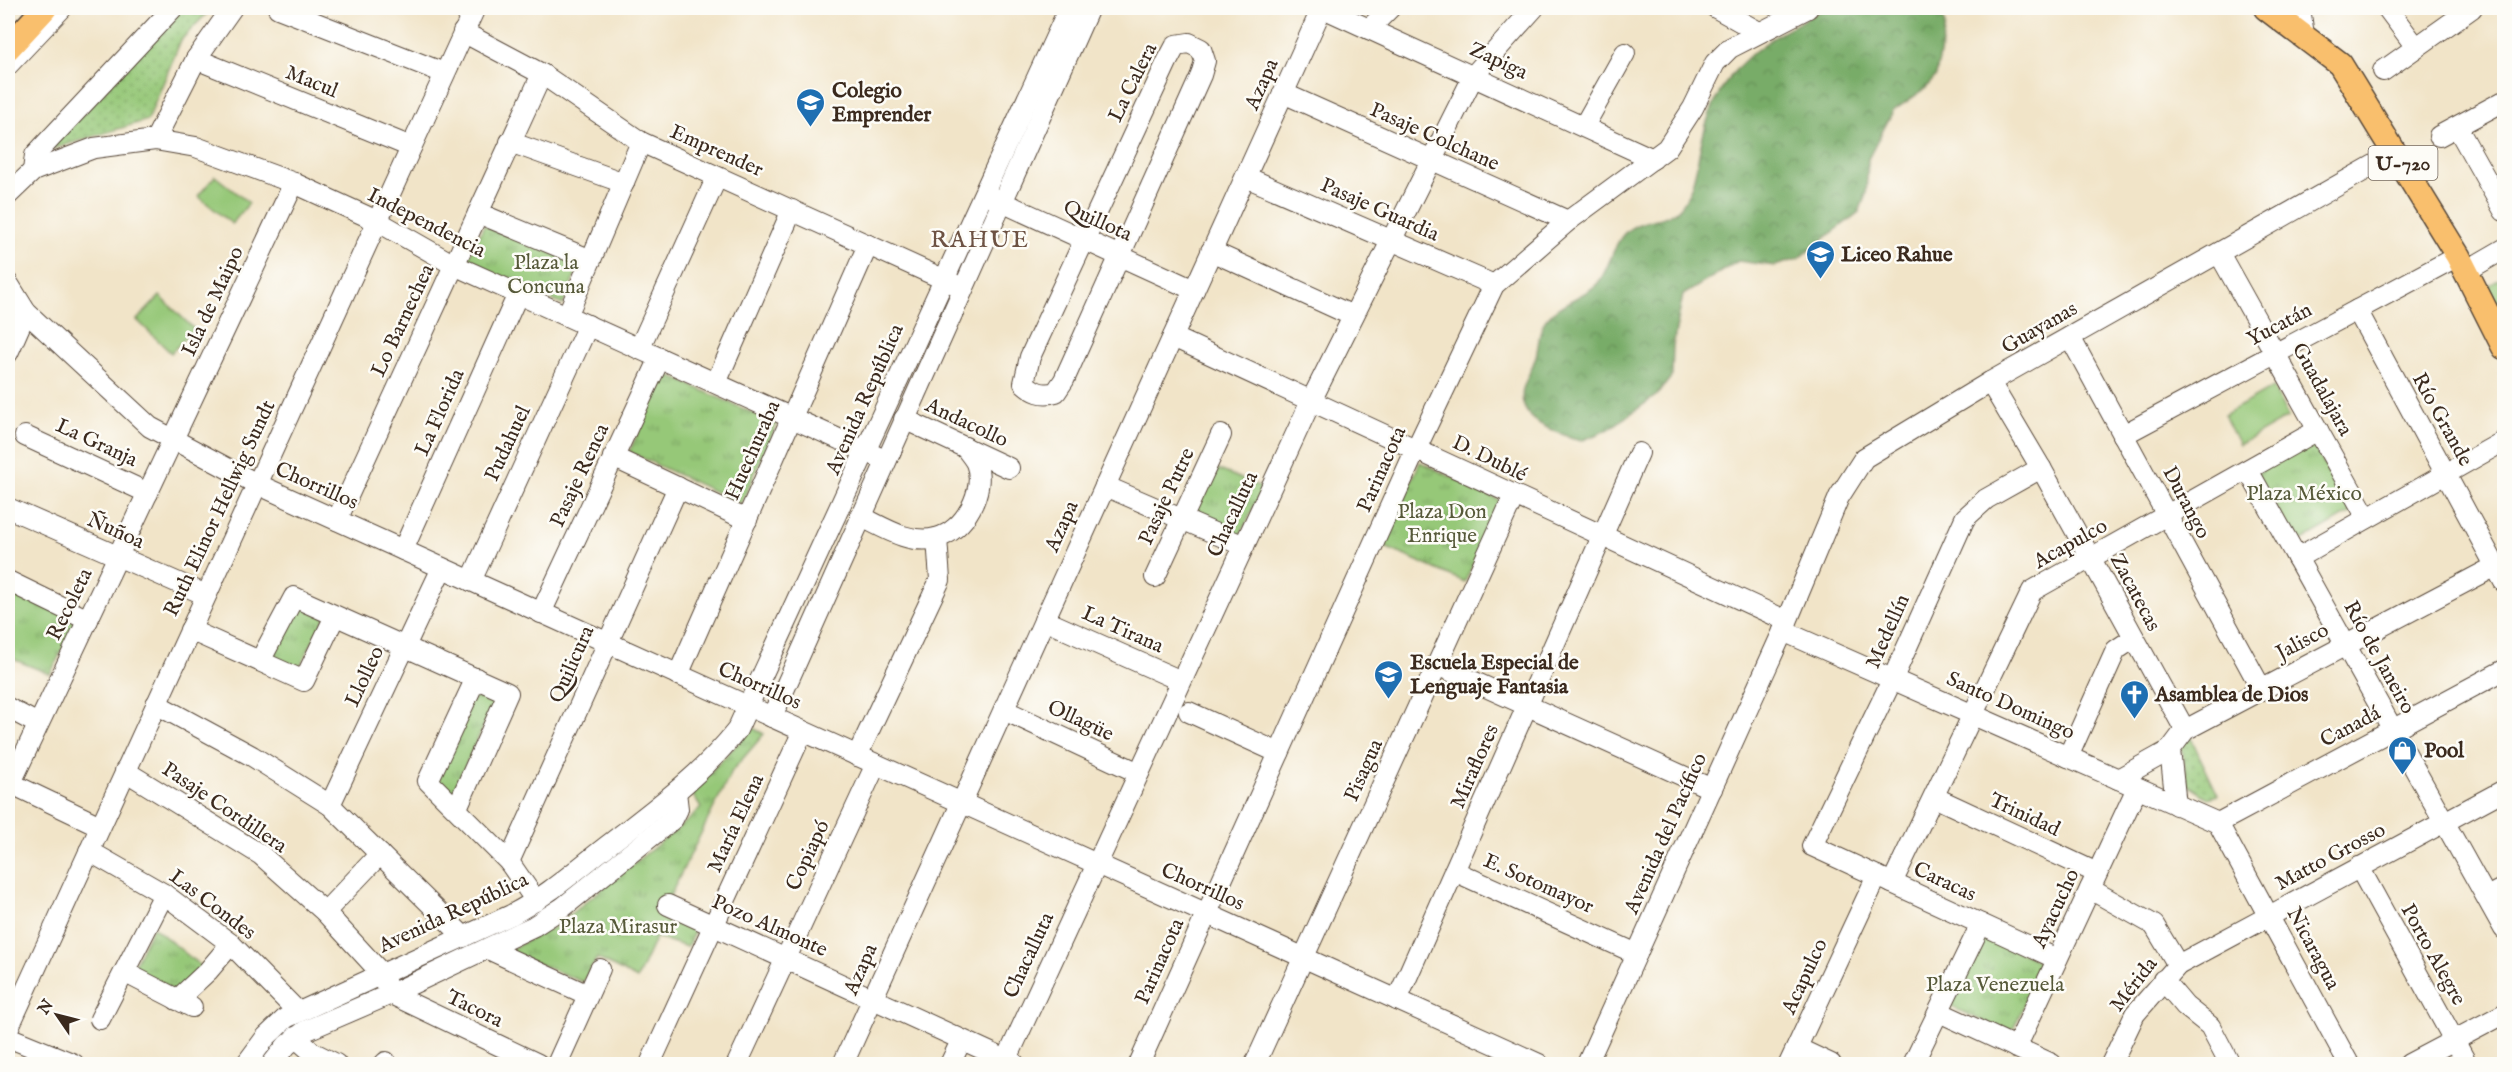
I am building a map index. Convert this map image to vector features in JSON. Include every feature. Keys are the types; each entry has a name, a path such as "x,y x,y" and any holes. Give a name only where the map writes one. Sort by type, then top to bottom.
{"main road":[{"path":"8,34 32,8"},
{"path":"8,48 45,8"},
{"name":"U-720","path":"2274,10 2340,64 2397,152 2462,264 2505,347"}],"street":[{"path":"8,65 62,8"},
{"path":"155,140 196,59 232,8"},
{"path":"278,8 444,73"},
{"name":"Ruth Elinor Hellwig Sundt","path":"8,1029 474,8"},
{"name":"Avenida República","path":"246,1065 275,1026 297,1011 464,937 536,901 676,792 719,753 737,730 1069,8"},
{"path":"772,717 1089,8"},
{"name":"Zapiga","path":"1322,8 1474,75 1653,159"},
{"name":"Azapa","path":"843,1065 1322,8"},
{"path":"1369,29 1390,8"},
{"name":"Chacalluta","path":"1011,1063 1097,864 1311,400 1474,75 1534,8"},
{"path":"1716,8 1759,32"},
{"name":"Parinacota","path":"1139,1065 1416,449 1494,285 1568,222 1667,148 1693,108 1715,63 1739,41 1792,12 1809,8"},
{"path":"2300,8 2304,35"},
{"path":"2387,8 2416,47"},
{"path":"2383,71 2472,8"},
{"path":"33,171 35,155 166,10"},
{"name":"Emprender","path":"463,32 542,74 641,142 965,288"},
{"name":"La Calera","path":"1189,43 1200,48 1205,61 1202,75 1056,392 1047,394 1034,391 1024,383 1024,372 1084,240 1176,45 1189,43"},
{"path":"1584,126 1624,53"},
{"name":"Macul","path":"196,59 411,147"},
{"name":"Lo Barnechea","path":"337,520 542,74"},
{"name":"Pasaje Colchane","path":"1283,93 1568,222"},
{"path":"2439,136 2505,101"},
{"path":"2457,127 2505,211"},
{"name":"Independencia","path":"8,195 33,171 94,148 155,140 196,147 294,183 377,221 454,265 885,460"},
{"path":"510,142 624,183"},
{"path":"567,316 641,142"},
{"name":"Guayanas","path":"1785,626 1839,497 1864,458 1990,382 2397,152"},
{"path":"639,349 717,177"},
{"name":"Pasaje Guardia","path":"1246,177 1494,285"},
{"name":"Isla de Maipo","path":"174,439 294,183"},
{"name":"Quillota","path":"982,193 1194,290"},
{"path":"716,383 792,210"},
{"path":"478,213 591,260"},
{"name":"Huechuraba","path":"678,675 793,418 867,245"},
{"name":"Yucatán","path":"2123,435 2357,310 2462,264 2505,249"},
{"path":"1211,252 1353,316"},
{"name":"Guadalajara","path":"2219,253 2367,518"},
{"name":"Chorrillos","path":"8,283 26,312 150,427 257,484 1539,1065"},
{"name":"La Florida","path":"403,550 518,294"},
{"name":"Río Grande","path":"2357,310 2500,574"},
{"path":"8,353 26,312"},
{"name":"Pudahuel","path":"471,581 588,325"},
{"name":"D. Dublé","path":"1173,337 1602,536 1785,626"},
{"name":"Durango","path":"2070,337 2262,690"},
{"name":"Pasaje Renca","path":"541,613 660,358"},
{"name":"Zacatecas","path":"1990,382 2041,468 2185,730"},
{"name":"Andacollo","path":"904,419 1009,468"},
{"name":"Acapulco","path":"1793,1056 1885,880 1934,797 2032,591 2318,430"},
{"name":"Pasaje Putre","path":"1155,577 1221,435"},
{"name":"La Granja","path":"25,436 148,493"},
{"name":"Recoleta","path":"8,784 174,439"},
{"path":"2297,558 2505,441"},
{"path":"860,516 898,535 914,539 937,538 963,520 972,505 978,487 976,464 965,447"},
{"name":"Miraflores","path":"1397,1000 1639,453"},
{"path":"613,458 747,520"},
{"name":"Medellín","path":"1812,846 1893,678 1965,518 1986,499 2041,468"},
{"name":"Río de Janeiro","path":"2248,470 2505,929"},
{"path":"1106,486 1244,546"},
{"name":"Quilicura","path":"509,862 678,487"},
{"name":"Pisagua","path":"1262,1062 1304,958 1514,496"},
{"name":"Ñuñoa","path":"8,508 206,595"},
{"path":"857,756 940,580 937,538"},
{"name":"Llolleo","path":"330,806 442,568"},
{"name":"Jalisco","path":"2118,779 2170,750 2185,730 2346,645 2500,574"},
{"path":"8,581 88,620"},
{"path":"261,661 294,597 508,693 457,808"},
{"path":"190,630 304,681 335,616"},
{"name":"La Tirana","path":"1044,620 1181,681"},
{"name":"Santo Domingo","path":"1785,626 1974,715 2218,823"},
{"name":"Avenida del Pacífico","path":"1587,1065 1785,626"},
{"path":"2068,757 2116,650 2133,638"},
{"path":"1437,665 1712,789"},
{"name":"Canadá","path":"2218,823 2505,670"},
{"path":"476,678 428,781 509,862 536,901"},
{"path":"156,704 252,756 330,806 464,937"},
{"path":"8,708 38,724"},
{"name":"Ollagüe","path":"1004,710 1139,773"},
{"path":"1189,712 1279,753"},
{"name":"María Elena","path":"650,1065 803,731"},
{"path":"2170,750 2176,805"},
{"name":"Copiapó","path":"737,1065 876,764"},
{"name":"Pasaje Cordillera","path":"125,771 261,855 325,912 381,973 391,994"},
{"path":"8,784 100,826"},
{"name":"Ayacucho","path":"2016,1048 2137,788"},
{"name":"Matto Grosso","path":"2178,965 2505,790"},
{"path":"670,822 678,809 676,792"},
{"name":"Trinidad","path":"1934,797 2093,881 2154,925 2178,965"},
{"path":"272,1065 295,1037 488,949 547,918 692,804"},
{"name":"Nicaragua","path":"2218,823 2270,915 2349,1065"},
{"path":"607,846 615,866"},
{"name":"Caracas","path":"1812,846 2057,959"},
{"name":"Las Condes","path":"89,851 164,894 231,944 297,1011"},
{"path":"325,912 380,854"},
{"name":"Porto Alegre","path":"2359,867 2467,1065"},
{"name":"E. Sotomayor","path":"1454,871 1637,954"},
{"path":"2487,897 2505,888"},
{"path":"100,1019 164,894"},
{"name":"Pozo Almonte","path":"668,905 1011,1063"},
{"path":"1913,1065 1981,924"},
{"path":"124,972 184,1004 231,944"},
{"path":"488,949 588,995"},
{"name":"Mérida","path":"2111,1065 2135,1014 2178,965"},
{"path":"556,1065 600,969"},
{"path":"2163,980 2185,1006 2210,1026 2230,1065"},
{"name":"Tacora","path":"391,994 538,1065"},
{"path":"1939,1012 2052,1065"},
{"path":"2409,1065 2505,1014"},
{"path":"8,1037 74,1065"},
{"path":"295,1037 312,1052 336,1065"},
{"path":"950,1065 961,1041"},
{"path":"1793,1056 1831,1065"}],"green space":[{"path":"182,8 212,8 181,40 148,120 49,150"},
{"path":"1826,8 1941,8 1945,26 1936,76 1925,89 1893,111 1868,159 1866,194 1859,212 1798,259 1775,266 1738,261 1683,295 1673,345 1672,376 1657,395 1609,429 1581,441 1551,430 1532,418 1523,401 1523,389 1536,355 1540,332 1548,317 1597,284 1616,245 1626,232 1639,224 1665,217 1682,205 1693,181 1711,111 1721,90 1734,72 1765,44"},
{"path":"215,176 249,203 232,224 198,196"},
{"name":"Plaza la Concuna","path":"484,225 580,264 563,305 467,261"},
{"path":"2504,277 2504,333 2482,289"},
{"path":"160,296 194,329 171,353 137,320"},
{"path":"666,374 777,424 741,504 629,452"},
{"path":"2273,387 2288,417 2239,445 2224,415"},
{"name":"Plaza México","path":"2311,441 2352,512 2297,544 2256,473"},
{"name":"Plaza Don Enrique","path":"1420,462 1501,501 1465,582 1383,546"},
{"path":"1212,467 1263,488 1239,538 1188,516"},
{"path":"8,587 79,617 50,674 8,657"},
{"path":"296,604 325,617 298,670 269,658"},
{"path":"478,687 498,695 453,792 433,780"},
{"name":"Plaza Mirasur","path":"753,728 764,734 732,771 662,912 697,926 687,947 656,937 637,979 597,958 583,982 507,951 554,927 692,817 701,808 691,792"},
{"path":"2190,736 2218,795 2208,798 2188,785 2181,744"},
{"path":"153,927 201,966 177,992 132,969"},
{"name":"Plaza Venezuela","path":"1980,934 2043,963 2011,1034 1947,1005"}],"place":[{"name":"Colegio Emprender","path":"811,128"},
{"name":"Liceo Rahue","path":"1820,280"},
{"name":"Escuela Especial de Lenguaje Fantasia","path":"1389,700"},
{"name":"Asamblea de Dios","path":"2134,720"},
{"name":"Pool","path":"2403,776"}],"district":[{"name":"RAHUE","path":"980,239"}]}
